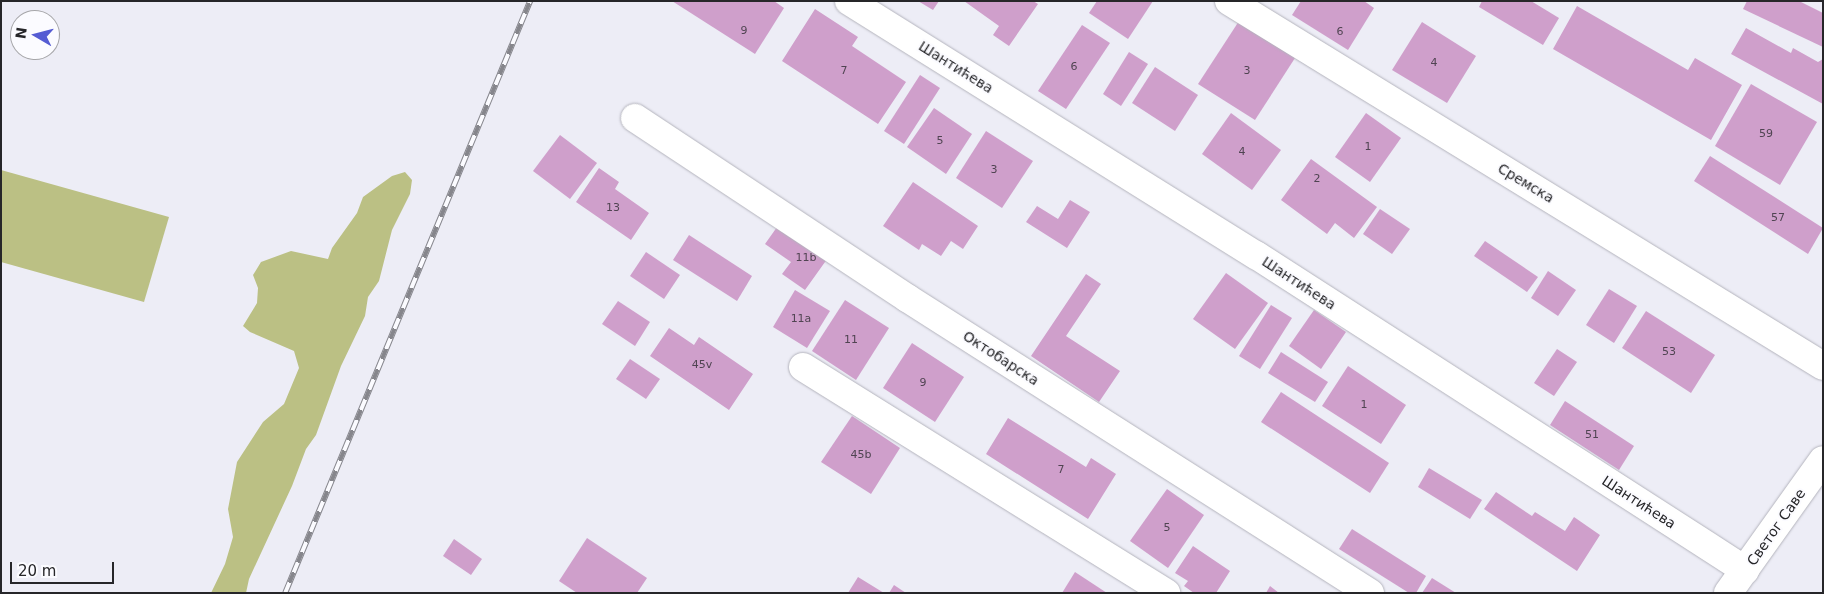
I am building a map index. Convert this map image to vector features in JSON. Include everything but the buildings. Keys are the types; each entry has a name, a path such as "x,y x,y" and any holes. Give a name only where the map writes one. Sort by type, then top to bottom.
{"street":[{"name":"Шантићева","path":"849,1 1239,244 1744,570"},
{"name":"Сремска","path":"1229,1 1823,366"},
{"name":"Октобарска","path":"635,118 916,303 1370,593"},
{"path":"803,367 1166,593"},
{"name":"Светог Саве","path":"1728,593 1823,460"}],"green space":[{"path":"1,170 169,217 144,302 1,262"},
{"path":"405,172 412,180 410,194 392,230 379,281 368,297 365,316 341,366 316,435 306,449 292,486 249,579 246,593 211,593 225,564 233,537 228,509 237,462 263,422 284,404 299,368 294,351 250,332 243,326 257,303 258,288 253,275 261,262 291,251 328,259 332,248 357,213 363,197 392,176"}],"railway":[{"path":"285,593 530,1"}]}
